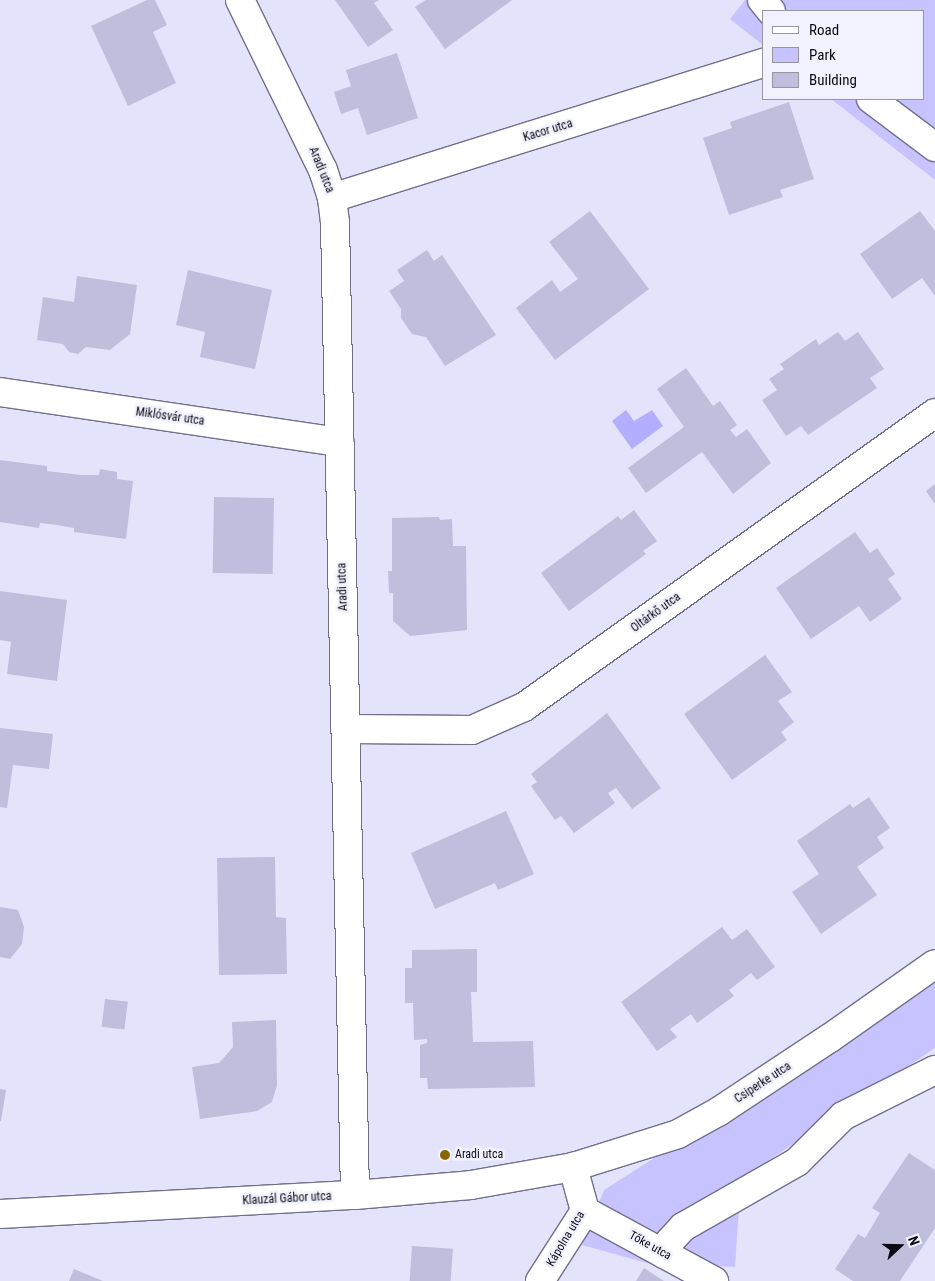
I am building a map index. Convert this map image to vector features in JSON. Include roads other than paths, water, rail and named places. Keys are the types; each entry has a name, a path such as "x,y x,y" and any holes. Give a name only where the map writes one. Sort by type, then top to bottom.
{"street":[{"name":"Aradi utca","path":"240,0 323,170 332,198 348,729 355,1195"},
{"path":"762,0 771,10"},
{"name":"Kacor utca","path":"332,198 762,64"},
{"path":"872,100 935,146"},
{"name":"Miklósvár utca","path":"0,392 339,442"},
{"name":"Oltárkő utca","path":"348,729 472,730 517,711 935,412"},
{"name":"Csiperke utca","path":"573,1167 678,1134 718,1112 830,1038 935,964"},
{"path":"664,1254 670,1241 683,1227 797,1162 843,1116 935,1070"},
{"name":"Klauzál Gábor utca","path":"0,1214 355,1195 471,1185 573,1167"},
{"name":"Kápolna utca","path":"540,1281 585,1211 573,1167"},
{"name":"Tőke utca","path":"585,1211 714,1281"}],"place":[{"name":"Aradi utca","path":"445,1155"}]}
